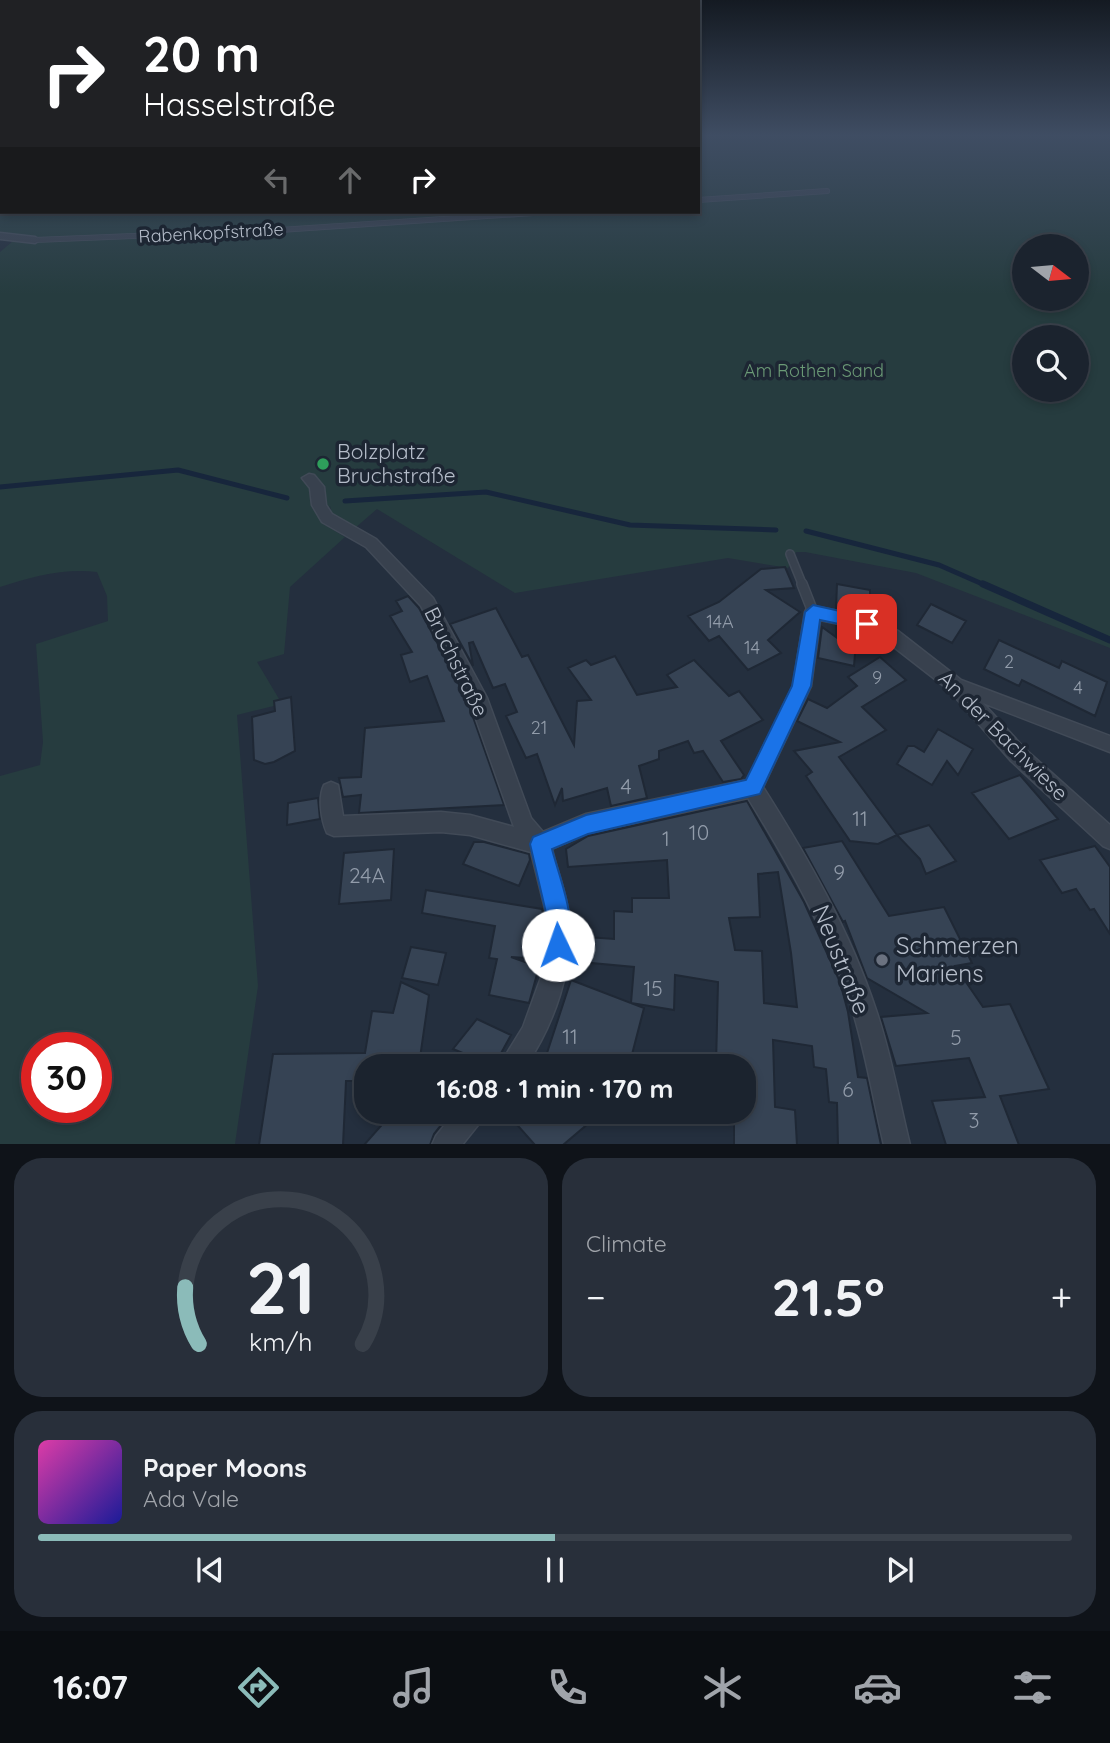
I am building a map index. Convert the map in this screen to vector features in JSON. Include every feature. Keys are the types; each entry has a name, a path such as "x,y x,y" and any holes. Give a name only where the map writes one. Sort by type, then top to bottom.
{"street":[{"name":"Rabenkopfstraße","path":"0,236 35,240"},
{"name":"Bruchstraße","path":"309,478 317,487 318,505 327,518 371,543 427,602 478,698 523,824 540,844 558,917 555,972 532,1035 519,1054"},
{"path":"331,791 334,826 441,822 470,825 540,844 586,824 753,788 802,686 813,612"},
{"name":"An der Bachwiese","path":"813,612 881,629 955,685 1018,755 1110,839"},
{"path":"955,685 1110,744"},
{"name":"Neustraße","path":"753,788 790,846 830,925 863,1009 897,1144"},
{"path":"445,1144 462,1124"}],"lane":[{"path":"700,200 825,189"},
{"name":"Rabenkopfstraße","path":"35,240 280,230 518,214"},
{"path":"790,554 813,612"}],"green space":[{"name":"Am Rothen Sand","path":"700,187 1110,187 1110,648 916,573 805,552 796,552 788,568 728,558 515,593 377,509 355,528 332,514 330,506 323,524 345,537 290,587 284,654 257,662 282,704 237,715 258,986 235,1144 0,1144 0,776 40,765 43,742 36,644 108,621 107,596 97,572 60,572 0,587 0,252 13,241 24,238 0,233 0,214 700,214"}],"building":[{"path":"785,567 794,588 766,590 800,612 768,640 781,653 748,670 719,636 709,641 688,616 719,602 761,569"},
{"path":"837,584 870,590 870,612 836,608"},
{"path":"408,596 419,608 467,700 504,805 359,813 361,795 343,797 339,778 361,777 365,728 444,721 427,676 410,682 401,655 412,652 390,616 402,611 396,601"},
{"path":"931,604 966,621 952,643 917,625"},
{"path":"496,608 522,657 528,655 574,745 577,701 591,700 568,668 586,660 591,665 615,656 637,695 677,687 667,675 694,660 729,696 739,691 763,720 721,741 744,775 741,779 723,782 703,751 694,753 688,741 659,751 659,759 639,766 647,798 611,806 607,788 563,801 562,788 555,805 537,754 526,758 506,716 517,712 505,684 493,688 473,642 469,643 473,666 450,624"},
{"path":"836,626 857,630 854,666 818,658 822,627 836,637"},
{"path":"999,640 1059,668 1062,661 1107,682 1095,716 1022,680 1019,686 984,669"},
{"path":"880,657 906,680 862,707 886,730 839,757 897,835 878,844 850,841 806,776 812,772 794,751 840,742 797,721 808,699 827,708 857,686 848,677"},
{"path":"291,697 295,751 265,764 254,760 252,717 275,711 274,701"},
{"path":"938,729 973,749 958,775 947,761 932,785 897,764 908,746 914,746 924,752"},
{"path":"1020,775 1058,819 1009,839 972,793"},
{"path":"318,798 320,819 287,825 288,803"},
{"path":"747,801 804,902 840,982 848,1012 858,1077 867,1078 881,1144 838,1144 837,1103 829,1102 826,1069 814,1067 812,1046 773,1040 775,1107 795,1110 797,1144 734,1144 734,1124 756,1124 756,1054 716,1054 718,982 675,975 674,1010 631,1003 634,967 570,961 572,936 614,939 614,911 632,912 632,898 669,898 667,860 568,867 566,849 588,836","holes":["778,872 797,1007 764,1003 762,951 735,950 729,918 760,917 758,874"]},
{"path":"929,825 956,861 926,874 920,859 897,835"},
{"path":"842,841 889,916 944,907 972,963 955,966 983,1007 1010,1004 1049,1089 1000,1096 1019,1144 946,1144 932,1101 985,1097 969,1058 896,1066 881,1017 927,1013 867,978 845,921 843,922 803,848"},
{"path":"474,842 484,842 529,854 530,860 519,886 463,864"},
{"path":"1095,846 1110,867 1110,934 1094,909 1090,910 1076,889 1062,893 1040,860"},
{"path":"394,849 391,900 339,904 344,853"},
{"path":"426,890 542,909 544,917 541,959 511,957 539,967 529,1003 489,995 497,959 489,958 495,926 422,913"},
{"path":"411,947 446,953 438,985 402,978"},
{"path":"571,980 644,1008 632,1054 547,1054"},
{"path":"401,982 429,995 421,1054 354,1054 354,1081 346,1081 343,1144 259,1144 273,1054 365,1053 372,1011 393,1013"},
{"path":"477,1019 511,1035 501,1054 465,1054 453,1049"},
{"path":"383,1124 442,1124 430,1144 365,1144"},
{"path":"516,1124 588,1124 564,1144 534,1144"}],"waterway":[{"path":"0,487 178,470 287,498"},
{"path":"345,501 486,492 630,525 776,530"},
{"path":"806,531 939,565 987,586"},
{"path":"983,584 1110,640"}],"place":[{"name":"Bolzplatz Bruchstraße","path":"323,464"},
{"name":"Schmerzen Mariens","path":"882,960"}],"route":[{"path":"558,945 558,917 540,844 586,824 753,788 802,686 813,612 867,624"}]}
